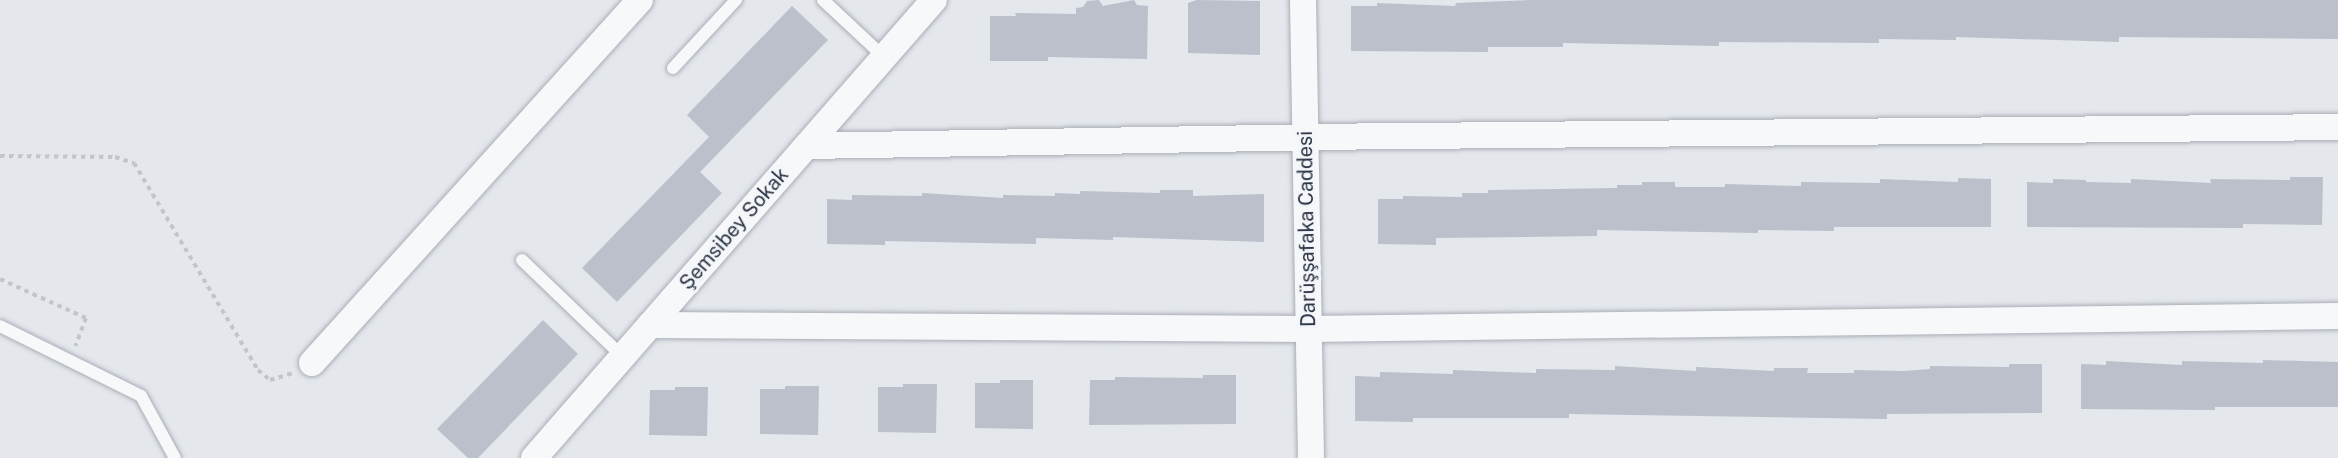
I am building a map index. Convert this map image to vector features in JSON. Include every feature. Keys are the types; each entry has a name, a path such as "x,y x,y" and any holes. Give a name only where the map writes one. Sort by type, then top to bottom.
{"street":[{"path":"312,363 640,0"},
{"name":"Şemsibey Sokak","path":"534,458 934,0"},
{"name":"Darüşşafaka Caddesi","path":"1303,0 1311,458"},
{"path":"807,146 1305,137 2338,127"},
{"path":"650,325 1308,328 2338,316"}],"lane":[{"path":"672,68 736,0"},
{"path":"823,0 884,57"},
{"path":"522,260 623,357"},
{"path":"0,326 141,396 175,458"}],"path":[{"path":"0,156 115,157 134,163 258,370 270,380 287,376 312,363"},
{"path":"0,279 86,318 69,361"}],"building":[{"path":"1099,0 1103,6 1134,0 1137,5 1148,6 1147,59 1048,57 1048,61 990,61 990,16 1016,16 1015,13 1076,14 1076,8 1083,7 1087,1"},
{"path":"1197,0 1260,1 1260,55 1188,53 1188,3"},
{"path":"1530,0 2338,0 2338,39 2119,37 2119,42 1956,37 1956,40 1879,39 1879,43 1719,42 1719,46 1563,43 1563,47 1488,47 1488,52 1351,51 1351,6 1377,6 1377,3 1455,6 1456,3"},
{"path":"792,6 828,40 700,172 722,193 617,302 582,268 709,137 687,115"},
{"path":"2290,177 2323,177 2322,225 2243,224 2243,228 2027,227 2027,182 2053,183 2053,179 2131,183 2131,179 2211,183 2210,179 2290,180"},
{"path":"1958,178 1991,179 1991,227 1834,227 1834,231 1758,230 1758,233 1597,230 1597,236 1436,238 1436,245 1378,244 1378,199 1403,199 1403,196 1462,197 1462,193 1488,193 1488,190 1617,188 1617,185 1642,185 1642,182 1675,182 1675,187 1725,187 1725,184 1801,186 1801,182 1880,183 1880,179 1958,182"},
{"path":"1160,190 1193,190 1193,196 1264,194 1264,242 1113,237 1113,240 1036,238 1036,244 885,241 885,245 827,244 827,199 852,200 852,195 922,196 922,193 1003,198 1003,195 1080,194 1080,191 1160,193"},
{"path":"543,320 578,354 478,458 468,458 437,429"},
{"path":"2263,360 2338,362 2338,407 2215,407 2215,410 2081,409 2081,364 2106,365 2106,361 2182,365 2182,361 2263,363"},
{"path":"2009,364 2042,364 2042,413 1887,414 1887,419 1569,414 1569,418 1413,418 1413,422 1355,421 1355,376 1380,377 1380,372 1453,374 1453,370 1536,373 1536,369 1615,370 1615,366 1696,371 1696,367 1774,371 1774,368 1808,368 1807,373 1854,373 1854,370 1930,369 1930,366 2009,367"},
{"path":"1203,375 1236,375 1236,424 1089,425 1090,380 1115,380 1115,377 1203,378"},
{"path":"1000,380 1033,380 1033,429 975,428 975,383 1000,383"},
{"path":"903,384 937,384 936,433 878,432 878,387 903,387"},
{"path":"785,386 819,386 818,435 760,434 760,389 785,389"},
{"path":"675,387 708,387 707,436 649,435 650,390 675,390"}]}
